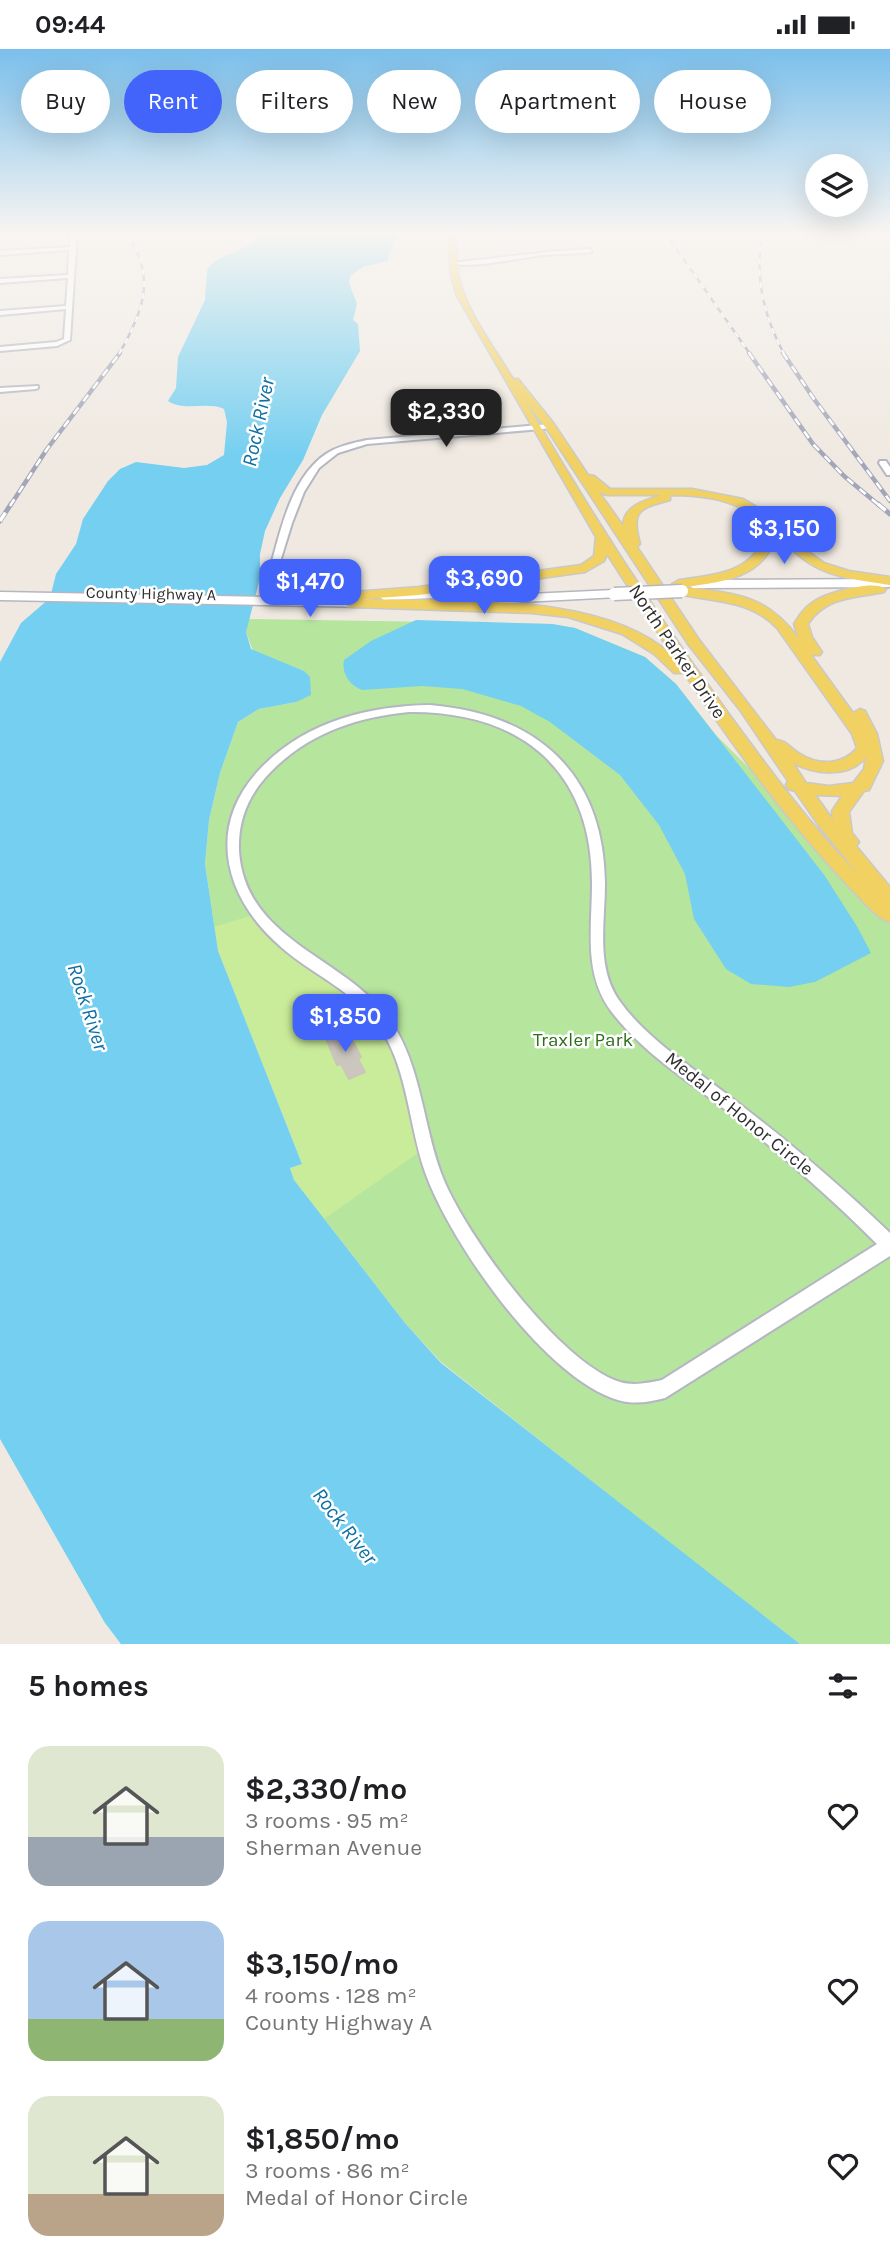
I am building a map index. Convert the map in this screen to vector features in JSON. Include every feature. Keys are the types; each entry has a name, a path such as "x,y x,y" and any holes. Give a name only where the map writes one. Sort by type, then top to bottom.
{"main road":[{"name":"North Parker Drive","path":"468,308 534,427 676,653 749,753 834,859 890,915"},
{"name":"North Parker Drive","path":"498,364 533,400 695,645 745,707 825,822 890,899"},
{"path":"576,465 607,492 706,494 739,501 763,513 794,548 819,566 887,586"},
{"path":"589,516 601,504 672,493"},
{"path":"642,563 628,523 633,512 649,503 671,497 710,499 742,509 764,527 769,540 768,547 755,564 725,576 680,588"},
{"path":"347,600 585,568 600,558 602,536"},
{"path":"870,875 844,835 840,811 883,765 884,755 879,743 805,637 801,624 817,603 832,597 887,586"},
{"name":"County Highway A","path":"0,596 347,600 680,588 887,586"},
{"path":"680,588 750,603 778,619 860,733 864,742 863,754 854,762 837,767 805,763 784,751 745,707"},
{"name":"County Highway A","path":"0,589 269,599"},
{"path":"347,600 531,609 592,619 627,631 659,651 709,699"},
{"path":"749,753 775,776 800,787 839,792 865,786"}],"street":[{"path":"0,313 53,308"},
{"path":"0,349 64,343 70,308"},
{"path":"0,390 36,387"},
{"path":"276,572 275,565 289,519 305,485 324,458 337,451 367,442 550,426"},
{"path":"883,463 890,473"},
{"name":"Medal of Honor Circle","path":"428,709 474,714 505,725 550,753 583,796 593,824 599,887 598,969 615,1006 642,1035 805,1165 890,1245 665,1389 633,1394 615,1390 590,1377 569,1361 515,1304 457,1226 428,1158 402,1059 390,1031 375,1009 354,988 286,944 244,893 235,870 232,852 234,826 240,804 249,789 280,756 300,743 346,720 394,711 428,709"}],"green space":[{"name":"Traxler Park","path":"247,619 552,624 575,628 645,657 676,684 716,735 890,915 890,1644 800,1644 671,1544 441,1362 405,1323 294,1180 302,1163 218,951 205,864 209,820 220,773 238,722 259,709 296,702 304,671 253,651 246,632"},
{"path":"259,913 354,988 395,1043 425,1148 324,1219 294,1180 290,1168 302,1163 218,951 214,927"}],"water":[{"name":"Rock River","path":"201,308 356,308 353,320 358,324 360,351 322,415 303,460 280,498 265,531 260,554 260,578 246,632 251,649 304,671 310,677 311,695 296,702 259,709 238,722 220,773 209,820 205,864 218,951 302,1164 290,1168 294,1180 405,1323 441,1363 800,1644 121,1644 105,1623 0,1439 0,662 21,623 50,598 56,574 76,544 83,519 108,481 120,469 136,462 184,468 207,465 224,455 227,422 224,409 181,406 168,401 176,388 178,357"},
{"path":"416,620 552,624 575,628 645,657 676,684 825,876 871,953 815,982 789,987 751,984 726,969 694,919 685,874 659,825 620,775 550,722 521,706 462,689 422,686 362,690 350,682 345,674 344,660 371,641"}],"building":[{"path":"340,1030 347,1042 352,1040 365,1072 349,1079 341,1064 337,1065 325,1036"}],"railway":[{"path":"119,354 140,308"},
{"path":"718,308 750,354"},
{"path":"766,308 784,354"},
{"path":"10,506 47,449 120,353"},
{"path":"749,353 813,444 844,476 880,506"},
{"path":"783,353 890,501"},
{"path":"0,521 11,504"},
{"path":"878,504 890,514"}]}
